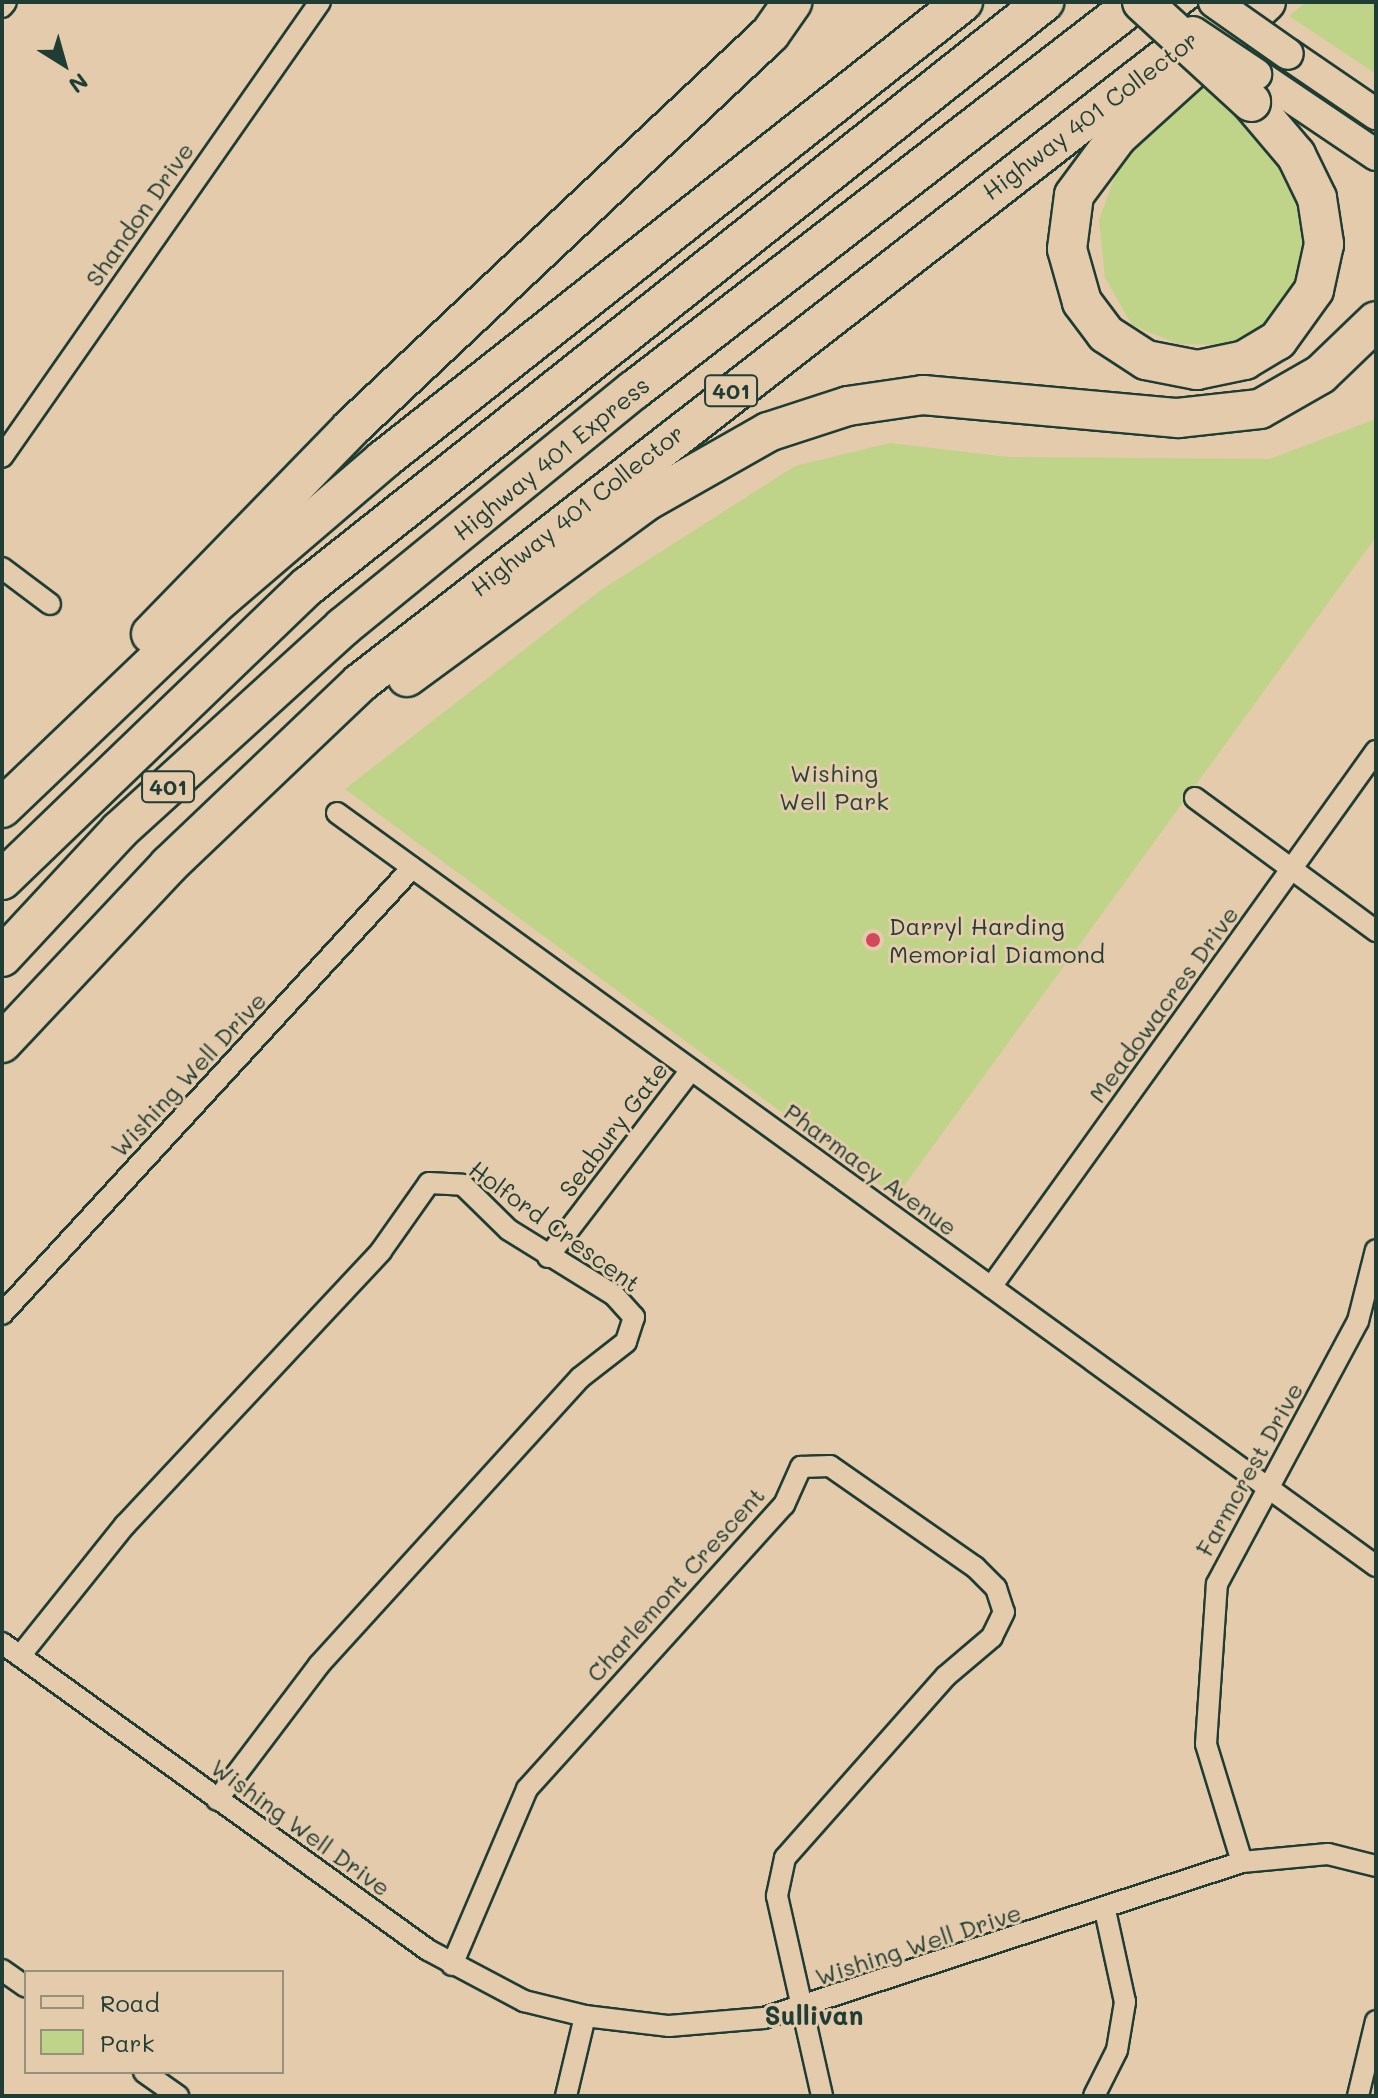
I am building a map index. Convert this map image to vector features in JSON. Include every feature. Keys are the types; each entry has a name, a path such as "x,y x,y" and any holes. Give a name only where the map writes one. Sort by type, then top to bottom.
{"highway":[{"path":"2,807 93,695 226,554 770,34 792,2"},
{"path":"2,807 221,599 634,257 931,2"},
{"path":"634,257 963,2"},
{"name":"401","path":"2,880 308,586 1044,2"},
{"path":"1142,2 1254,88 1296,155 1317,198 1324,244 1314,290 1285,333 1245,360 1197,370 1146,360 1106,334 1082,302 1067,249 1074,195 1117,137 1266,2"},
{"name":"Highway 401 Express","path":"2,957 120,830 343,627 634,390 1142,2"},
{"name":"Highway 401 Collector","path":"2,1043 240,800 360,683 490,576 1237,2"},
{"path":"240,800 645,502 768,432 848,406 923,395 1178,418 1260,409 1321,374 1376,321"}],"main road":[{"path":"1214,2 1376,114"},
{"path":"1254,88 1376,155"}],"street":[{"path":"2,7 6,2"},
{"name":"Shandon Drive","path":"2,457 320,2"},
{"path":"2,568 50,604"},
{"name":"Meadowacres Drive","path":"991,1287 1376,751"},
{"path":"1195,798 1376,931"},
{"name":"Pharmacy Avenue","path":"337,813 1376,1566"},
{"name":"Wishing Well Drive","path":"2,1314 412,868"},
{"name":"Seabury Gate","path":"548,1257 691,1070"},
{"name":"Holford Crescent","path":"20,1656 125,1525 381,1251 429,1183 463,1185 479,1206 548,1257 624,1304 634,1317 626,1342 580,1378 319,1665 217,1800"},
{"name":"Farmcrest Drive","path":"1242,1862 1209,1761 1205,1705 1217,1584 1358,1321 1376,1250"},
{"name":"Charlemont Crescent","path":"452,1965 527,1789 784,1505 792,1477 817,1462 851,1477 911,1529 975,1567 996,1588 1004,1612 992,1637 946,1676 785,1858 777,1896 806,2008"},
{"name":"Wishing Well Drive","path":"2,1643 217,1800 452,1965 524,2001 585,2016 669,2026 806,2008 1242,1862 1328,1854 1376,1866"},
{"path":"1094,2096 1117,2050 1125,2002 1105,1910"},
{"path":"2,1970 24,1986"},
{"path":"806,2008 822,2096"},
{"path":"566,2096 585,2016"},
{"path":"1358,2096 1376,2021"},
{"path":"147,2074 178,2096"}],"green space":[{"path":"1306,2 1376,2 1376,74 1289,16"},
{"path":"1206,85 1284,149 1314,214 1289,316 1229,345 1178,344 1132,325 1105,278 1099,220 1119,165"},
{"name":"Wishing Well Park","path":"1376,419 1376,537 896,1197 345,789 601,590 795,466 890,443 1008,457 1269,459"}],"place":[{"name":"Darryl Harding Memorial Diamond","path":"873,940"}],"district":[{"name":"Sullivan","path":"814,2016"}]}
